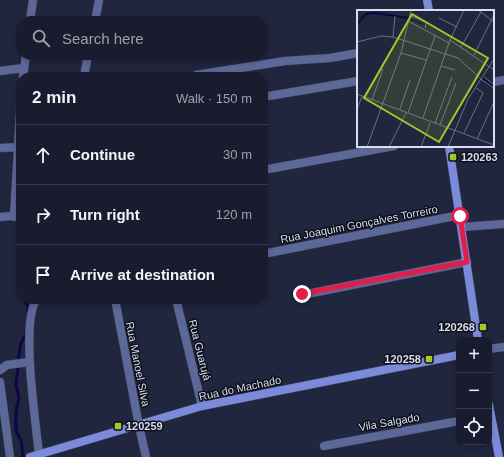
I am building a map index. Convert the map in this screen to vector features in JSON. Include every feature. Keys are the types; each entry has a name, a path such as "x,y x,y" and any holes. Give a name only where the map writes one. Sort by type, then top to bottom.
{"street":[{"path":"31,16 33,0"},
{"path":"95,16 99,0"},
{"path":"427,0 429,10"},
{"path":"214,72 285,60 330,58 357,53"},
{"path":"24,72 25,60"},
{"path":"85,72 87,60"},
{"path":"0,71 16,72"},
{"path":"494,82 504,80"},
{"path":"268,96 357,81"},
{"path":"0,148 16,147"},
{"path":"268,169 389,147"},
{"path":"449,147 478,337"},
{"path":"0,217 16,216"},
{"name":"Rua Joaquim Gonçalves Torreiro","path":"268,253 460,216"},
{"path":"462,227 504,224"},
{"path":"302,294 467,262"},
{"path":"33,456 30,362 32,310 35,304"},
{"name":"Rua Manoel Silva","path":"116,304 146,457"},
{"name":"Rua Guarujá","path":"177,304 202,406"},
{"path":"492,349 504,347"},
{"name":"Rua do Machado","path":"33,456 139,426 202,406 456,356"},
{"path":"0,370 7,365 30,362"},
{"path":"0,382 10,457"},
{"name":"Vila Salgado","path":"324,446 456,422"},
{"path":"492,425 499,457"}],"waterway":[{"path":"27,304 28,312"},
{"path":"18,360 21,343 26,334"},
{"path":"18,367 16,384 19,399 16,410 16,431 21,440 23,457"}],"place":[{"name":"120263","path":"453,157"},
{"name":"120268","path":"483,327"},
{"name":"120258","path":"429,359"},
{"name":"120259","path":"118,426"}],"route":[{"path":"302,294 467,262 460,216"}]}
